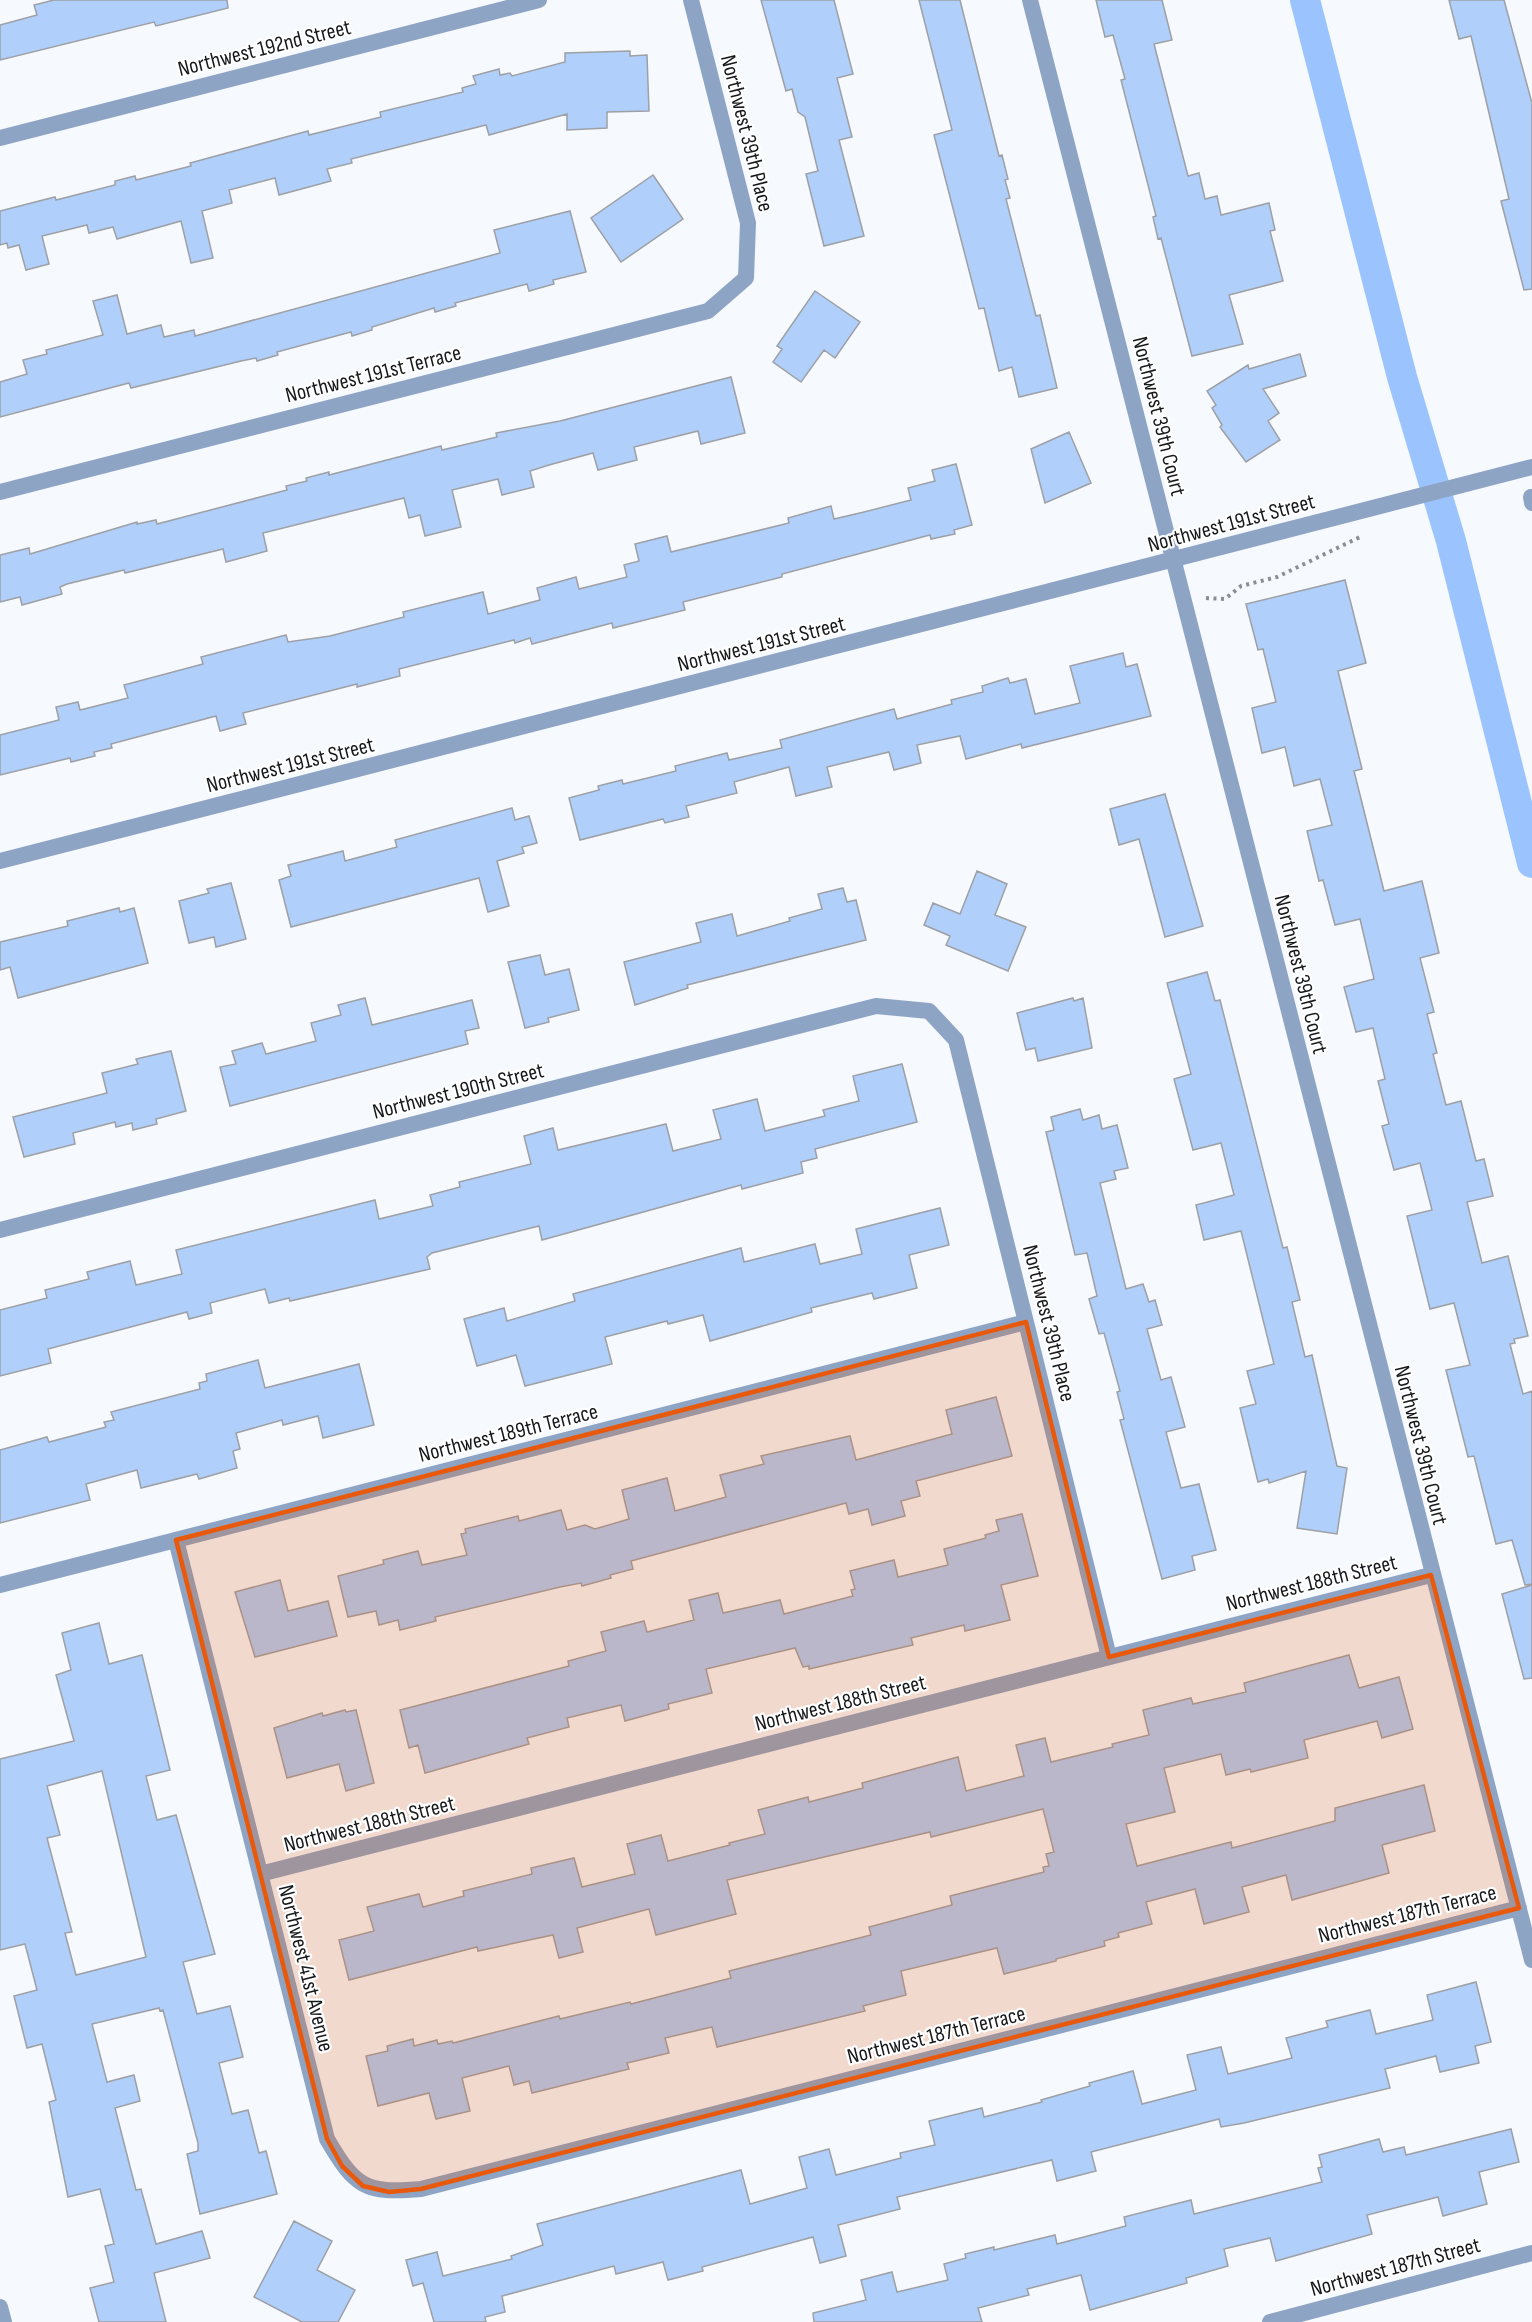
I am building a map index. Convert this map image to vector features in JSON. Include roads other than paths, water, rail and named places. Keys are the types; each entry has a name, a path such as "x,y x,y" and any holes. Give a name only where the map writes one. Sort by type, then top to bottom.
{"street":[{"name":"Northwest 192nd Street","path":"0,138 539,0"},
{"name":"Northwest 39th Place","path":"690,0 748,223 746,278"},
{"name":"Northwest 39th Court","path":"1030,0 1431,1575 1532,1960"},
{"name":"Northwest 191st Terrace","path":"0,492 708,311 746,278"},
{"name":"Northwest 191st Street","path":"0,861 1174,561 1532,467"},
{"name":"Northwest 190th Street","path":"0,1230 876,1006 929,1011"},
{"name":"Northwest 39th Place","path":"929,1011 956,1040 1110,1657"},
{"name":"Northwest 189th Terrace","path":"0,1585 1026,1322"},
{"name":"Northwest 41st Avenue","path":"176,1540 327,2139 342,2166 363,2186"},
{"name":"Northwest 188th Street","path":"260,1874 1431,1575"},
{"name":"Northwest 187th Terrace","path":"363,2186 388,2192 421,2189 1519,1908"},
{"name":"Northwest 187th Street","path":"1270,2322 1532,2253"},
{"path":"0,2307 4,2322"}],"waterway":[{"path":"1305,0 1402,377 1451,541 1532,863"}]}
